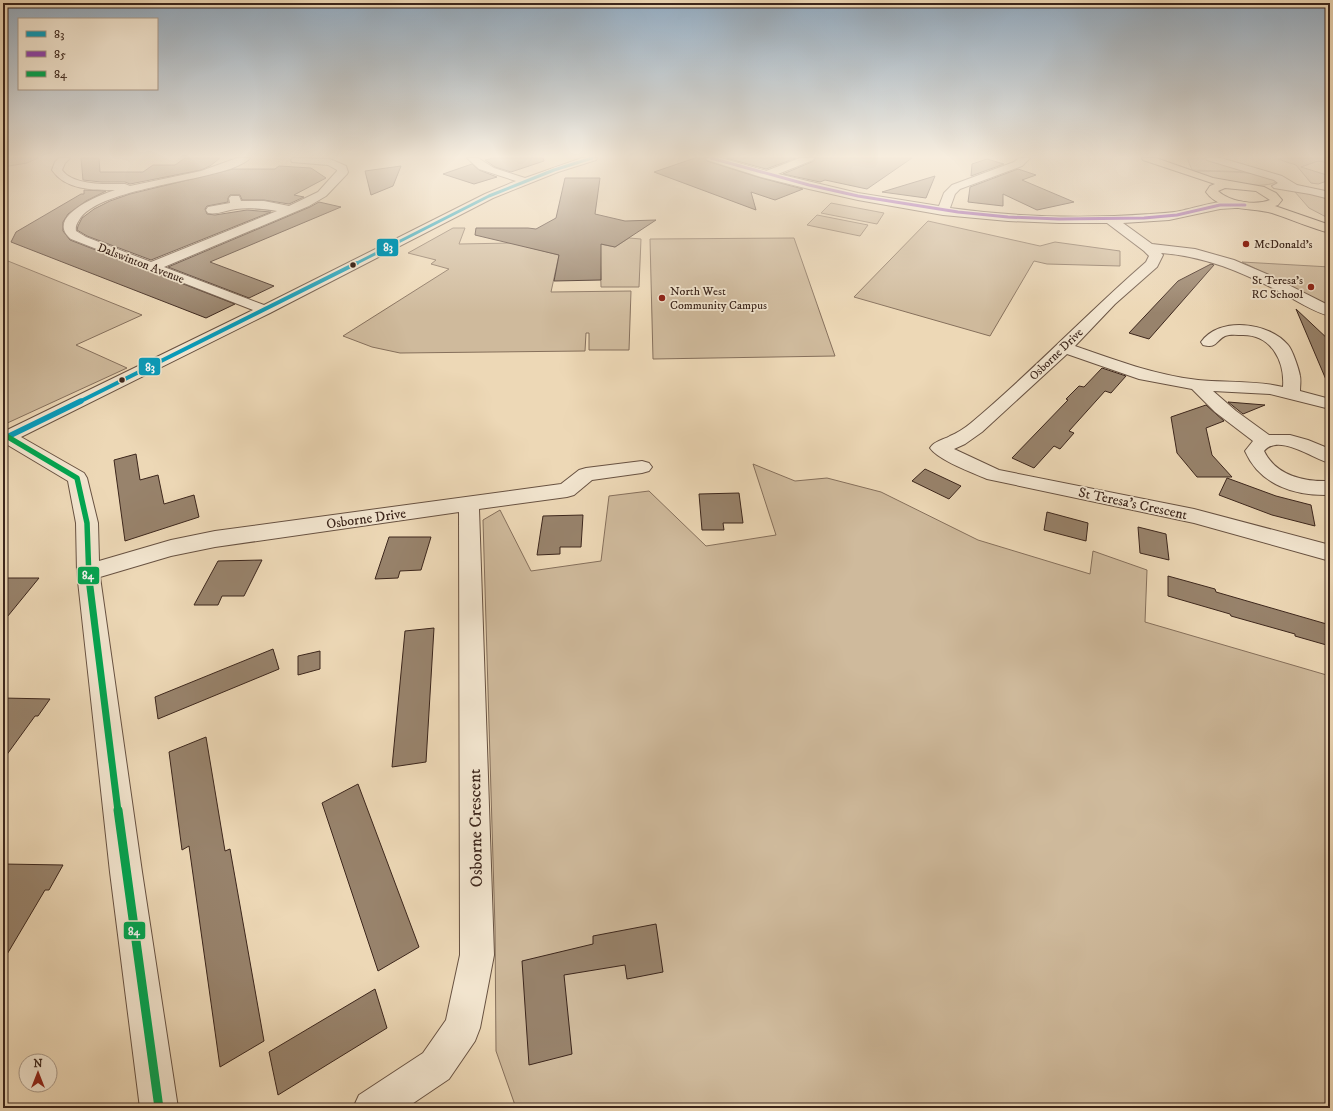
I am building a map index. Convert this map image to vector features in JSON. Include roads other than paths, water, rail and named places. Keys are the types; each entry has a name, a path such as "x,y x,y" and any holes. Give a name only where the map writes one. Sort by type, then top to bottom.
{"highway":[{"path":"1274,210 1330,229"},
{"path":"1294,210 1330,223"}],"street":[{"name":"Dalswinton Avenue","path":"83,210 72,219 69,228 71,233 81,240 265,310"},
{"path":"151,267 291,210"},
{"path":"6,438 265,310 460,210"},
{"path":"934,210 1022,218 1110,219 1176,215 1188,210"},
{"path":"1110,219 1149,248 1196,253 1222,261 1254,274 1330,312"},
{"name":"Osborne Drive","path":"939,448 958,440 976,428 1064,348 1110,301 1152,264 1156,255 1149,248"},
{"path":"1209,342 1219,333 1234,330 1249,330 1267,335 1282,347 1292,376 1291,393"},
{"path":"1064,348 1145,375 1198,385 1250,387 1291,393 1330,404"},
{"path":"1198,385 1210,398 1241,425 1265,441"},
{"path":"6,438 77,478 87,523 88,572 126,872 159,1108"},
{"path":"1330,458 1315,449 1288,441 1265,441 1257,445 1254,451 1256,459 1263,467 1275,476 1290,483 1307,487 1330,488"},
{"name":"St Teresa's Crescent","path":"939,448 962,461 994,475 1194,516 1330,553"},
{"name":"Osborne Drive","path":"88,572 171,548 214,539 567,490 586,474 642,467"},
{"name":"Osborne Crescent","path":"372,1108 436,1066 462,1028 477,955 469,504"}],"place":[{"name":"McDonald's","path":"1246,244"},
{"name":"St Teresa's RC School","path":"1311,287"},
{"name":"North West Community Campus","path":"662,298"}]}
